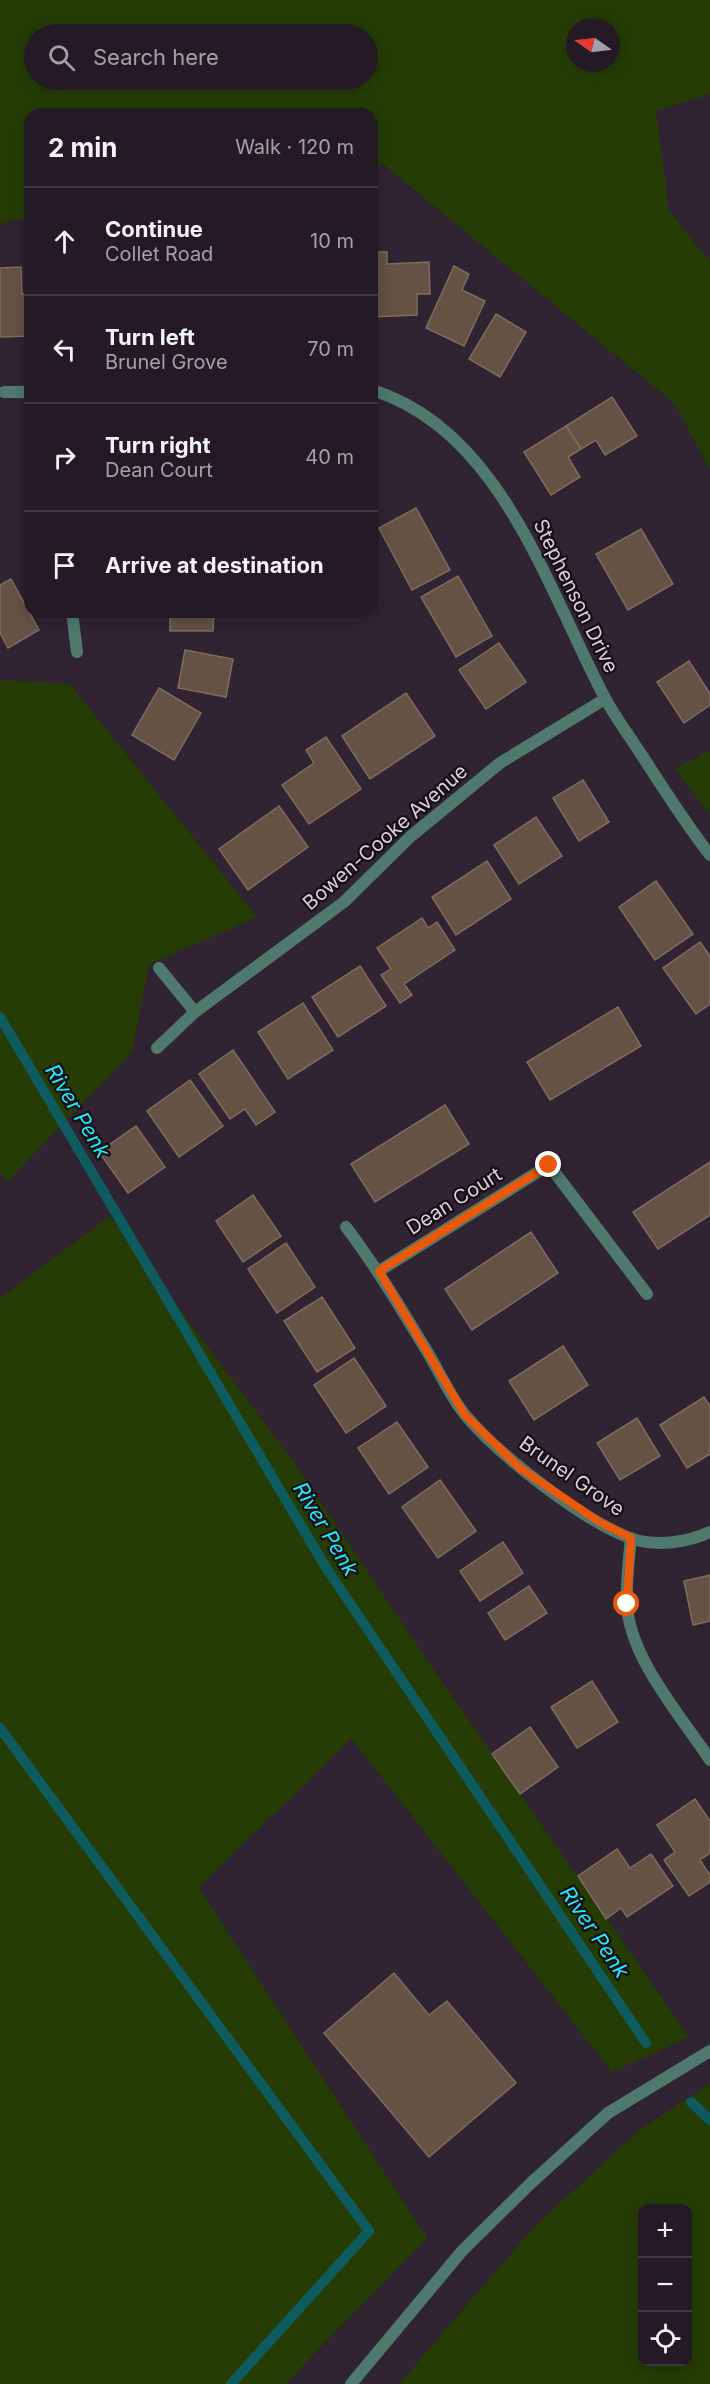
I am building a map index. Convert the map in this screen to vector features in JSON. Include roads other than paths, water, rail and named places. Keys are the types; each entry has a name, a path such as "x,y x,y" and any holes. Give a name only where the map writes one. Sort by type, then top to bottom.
{"street":[{"name":"Stephenson Drive","path":"378,391 385,393 442,426 476,460 509,505 605,699 710,855"},
{"path":"3,392 24,392"},
{"path":"73,618 77,652"},
{"name":"Bowen-Cooke Avenue","path":"157,1048 195,1012 344,902 410,837 500,763 605,699"},
{"path":"159,968 195,1012"},
{"name":"Dean Court","path":"379,1271 549,1165 647,1294"},
{"name":"Brunel Grove","path":"346,1227 379,1271 465,1415 520,1468 598,1521 631,1538 659,1543 695,1539 710,1532"},
{"path":"631,1538 627,1604 634,1635 647,1665 710,1760"},
{"path":"351,2384 462,2251 531,2183 608,2113 710,2051"}],"waterway":[{"name":"River Penk","path":"0,1017 325,1566 646,2043"},
{"path":"0,1728 369,2231 231,2384"},
{"name":"River Penk","path":"691,2102 710,2120"}]}
